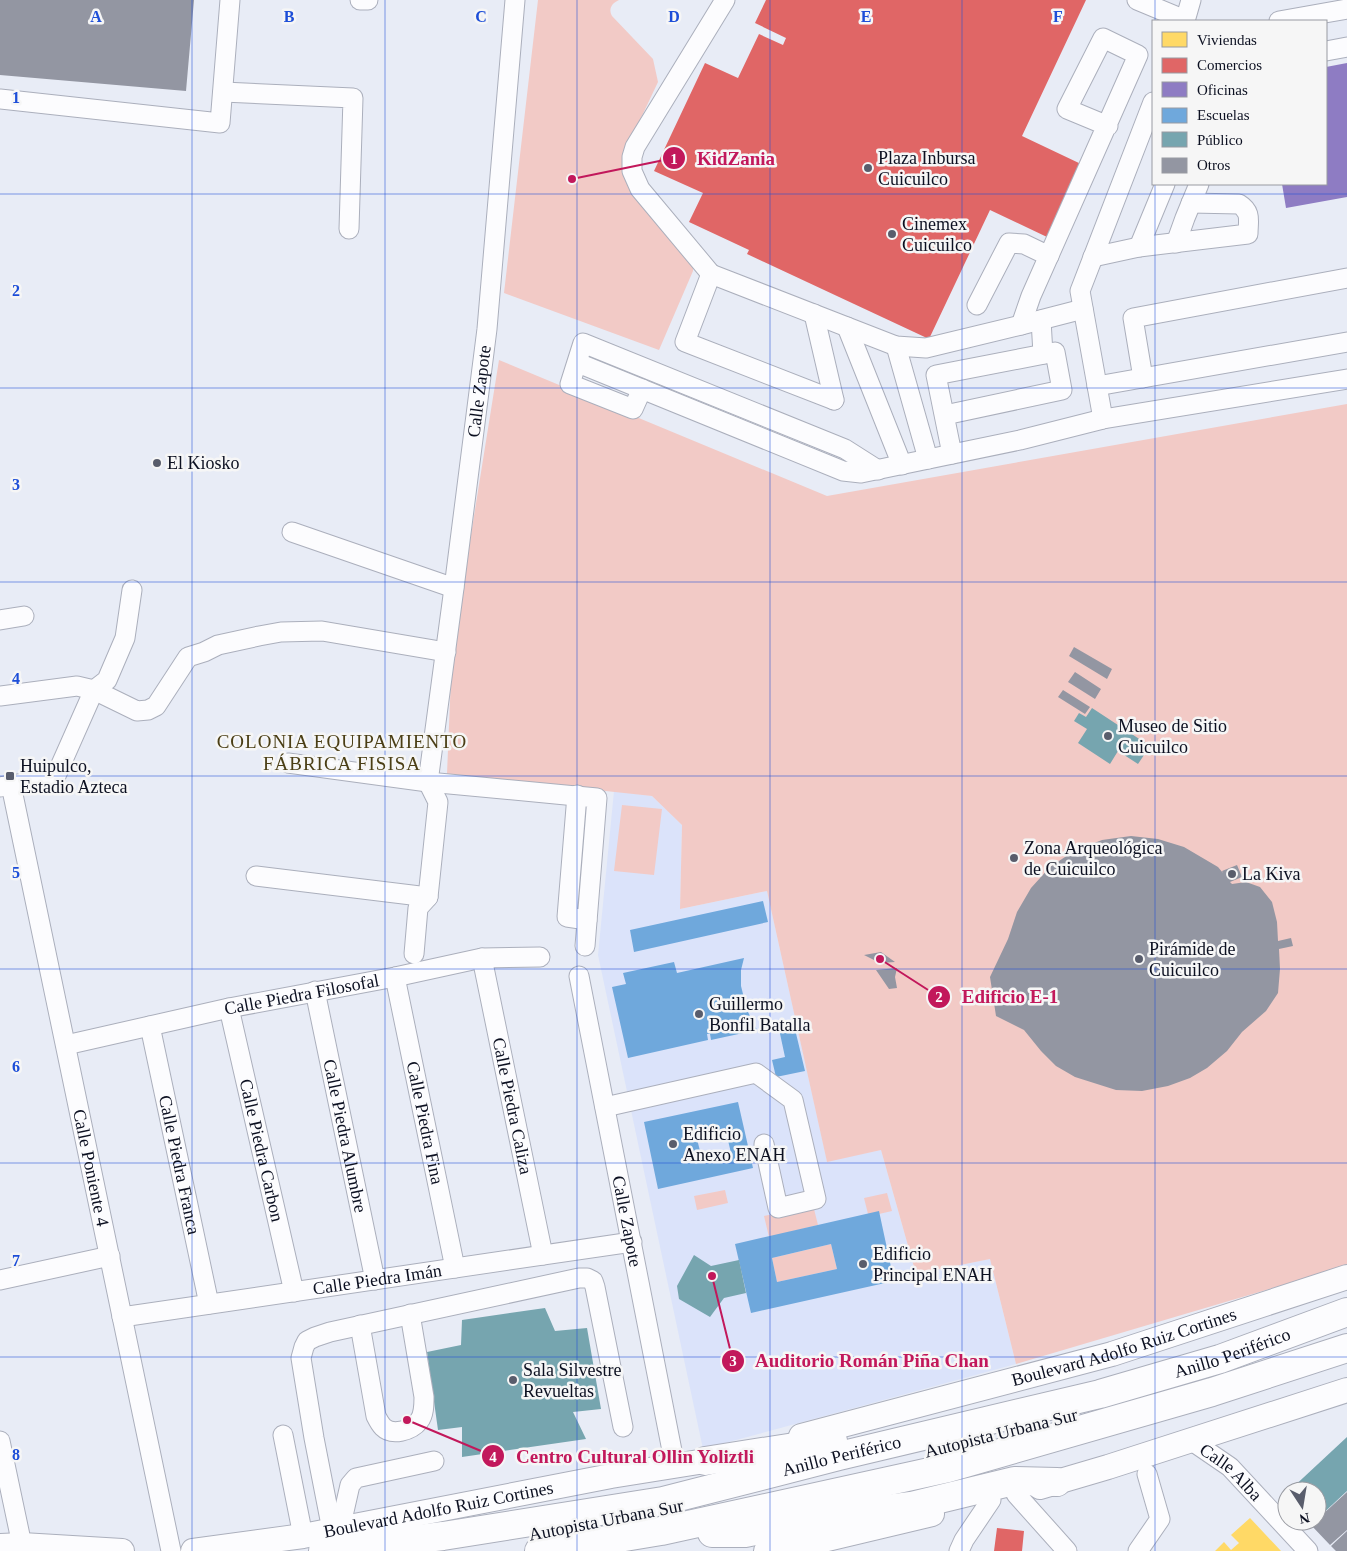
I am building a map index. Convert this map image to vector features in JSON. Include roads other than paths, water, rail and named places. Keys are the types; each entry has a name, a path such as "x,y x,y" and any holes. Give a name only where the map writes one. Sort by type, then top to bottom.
{"highway":[{"path":"1220,1359 1347,1304"},
{"name":"Anillo Periférico","path":"324,1536 443,1536 663,1501 1100,1394 1220,1359 1347,1312"},
{"name":"Autopista Urbana Sur","path":"413,1551 563,1530 793,1484 1084,1413 1347,1330"},
{"name":"Autopista Urbana Sur","path":"539,1551 662,1531 948,1468 1212,1392 1347,1348"},
{"path":"638,1551 1208,1413 1347,1367"},
{"path":"705,1462 1028,1411"},
{"path":"712,1533 745,1533 818,1518 912,1506 1014,1481 1057,1482"}],"main road":[{"name":"Boulevard Adolfo Ruiz Cortines","path":"193,1551 324,1536 611,1476 705,1462 1112,1354 1347,1278"},
{"path":"766,1551 824,1546 1016,1494 1347,1390"},
{"path":"11,1545 122,1551"}],"street":[{"path":"0,99 220,123 230,0"},
{"path":"360,0 368,0"},
{"name":"Calle Zapote","path":"428,782 487,329 515,0"},
{"path":"725,0 635,147 632,157 632,171 640,189 712,274 896,346 926,348 1083,308"},
{"path":"1137,0 1185,20 1191,0"},
{"path":"1285,20 1347,9"},
{"path":"1021,325 1031,296 1108,126 1138,55 1103,38 1066,110 1108,126"},
{"path":"1327,51 1347,47"},
{"path":"223,92 353,98 349,228"},
{"path":"1103,419 1080,291 1152,105"},
{"path":"1139,247 1165,185"},
{"path":"1176,243 1199,185"},
{"path":"1093,257 1139,247 1248,234 1248,213 1239,204 1191,203"},
{"path":"977,305 1009,243 1024,244 1049,256"},
{"path":"712,274 685,342 834,400 814,314"},
{"path":"1143,378 1133,318 1347,278"},
{"path":"1041,320 1043,354"},
{"path":"847,327 902,465"},
{"path":"1097,386 1347,342"},
{"path":"878,470 845,449 583,343 578,363 843,471 861,473 878,470 1020,440 1103,419 1347,378"},
{"path":"896,346 928,459"},
{"path":"945,415 1062,390 1055,352 936,375 952,454"},
{"path":"292,532 454,588"},
{"path":"6,786 56,778 94,690 107,680 125,638 132,590"},
{"path":"0,620 24,616"},
{"path":"0,696 77,686 94,690 137,711 148,710 156,706 188,657 218,645 281,632 322,631 446,652"},
{"path":"288,763 428,782 578,795 567,917 587,920 585,946"},
{"path":"414,954 418,908 428,897 438,802 428,782"},
{"name":"Calle Poniente 4","path":"6,786 66,1045 171,1551"},
{"path":"256,876 428,897"},
{"name":"Calle Piedra Filosofal","path":"66,1045 229,1008 395,977 482,958 540,957"},
{"name":"Calle Piedra Caliza","path":"482,958 542,1255"},
{"name":"Calle Zapote","path":"579,976 675,1466"},
{"name":"Calle Piedra Fina","path":"395,977 455,1268"},
{"name":"Calle Piedra Alumbre","path":"315,991 375,1280"},
{"name":"Calle Piedra Carbon","path":"229,1008 294,1292"},
{"name":"Calle Piedra Franca","path":"150,1026 209,1304"},
{"path":"605,1107 756,1073 793,1100 816,1199 778,1208 764,1144"},
{"name":"Calle Piedra Imán","path":"122,1317 632,1242"},
{"path":"0,1280 110,1256"},
{"path":"324,1536 314,1438 301,1358 307,1341 330,1332 579,1278 587,1278 593,1281 595,1287 623,1427"},
{"path":"360,1325 376,1416 383,1427 392,1432 409,1429 420,1421 424,1410 424,1397 410,1314"},
{"path":"283,1435 324,1536"},
{"name":"Calle Alba","path":"1192,1440 1230,1466 1308,1551"},
{"path":"0,1441 11,1545"},
{"path":"324,1536 350,1485 356,1478 434,1461"},
{"path":"1138,1551 1160,1519 1147,1474"},
{"path":"1016,1494 1067,1551"},
{"path":"959,1551 964,1540 992,1500"}],"place":[{"name":"Plaza Inbursa Cuicuilco","path":"868,168"},
{"name":"KidZania","path":"572,179"},
{"name":"Cinemex Cuicuilco","path":"892,234"},
{"name":"El Kiosko","path":"157,463"},
{"name":"Museo de Sitio Cuicuilco","path":"1108,736"},
{"name":"Huipulco, Estadio Azteca","path":"10,776"},
{"name":"Zona Arqueológica de Cuicuilco","path":"1014,858"},
{"name":"La Kiva","path":"1232,874"},
{"name":"Edificio E-1","path":"880,959"},
{"name":"Pirámide de Cuicuilco","path":"1139,959"},
{"name":"Guillermo Bonfil Batalla","path":"699,1014"},
{"name":"Edificio Anexo ENAH","path":"673,1144"},
{"name":"Edificio Principal ENAH","path":"863,1264"},
{"name":"Auditorio Román Piña Chan","path":"712,1276"},
{"name":"Sala Silvestre Revueltas","path":"513,1380"},
{"name":"Centro Cultural Ollin Yoliztli","path":"407,1420"}],"district":[{"name":"COLONIA EQUIPAMIENTO FÁBRICA FISISA","path":"342,752"}]}
